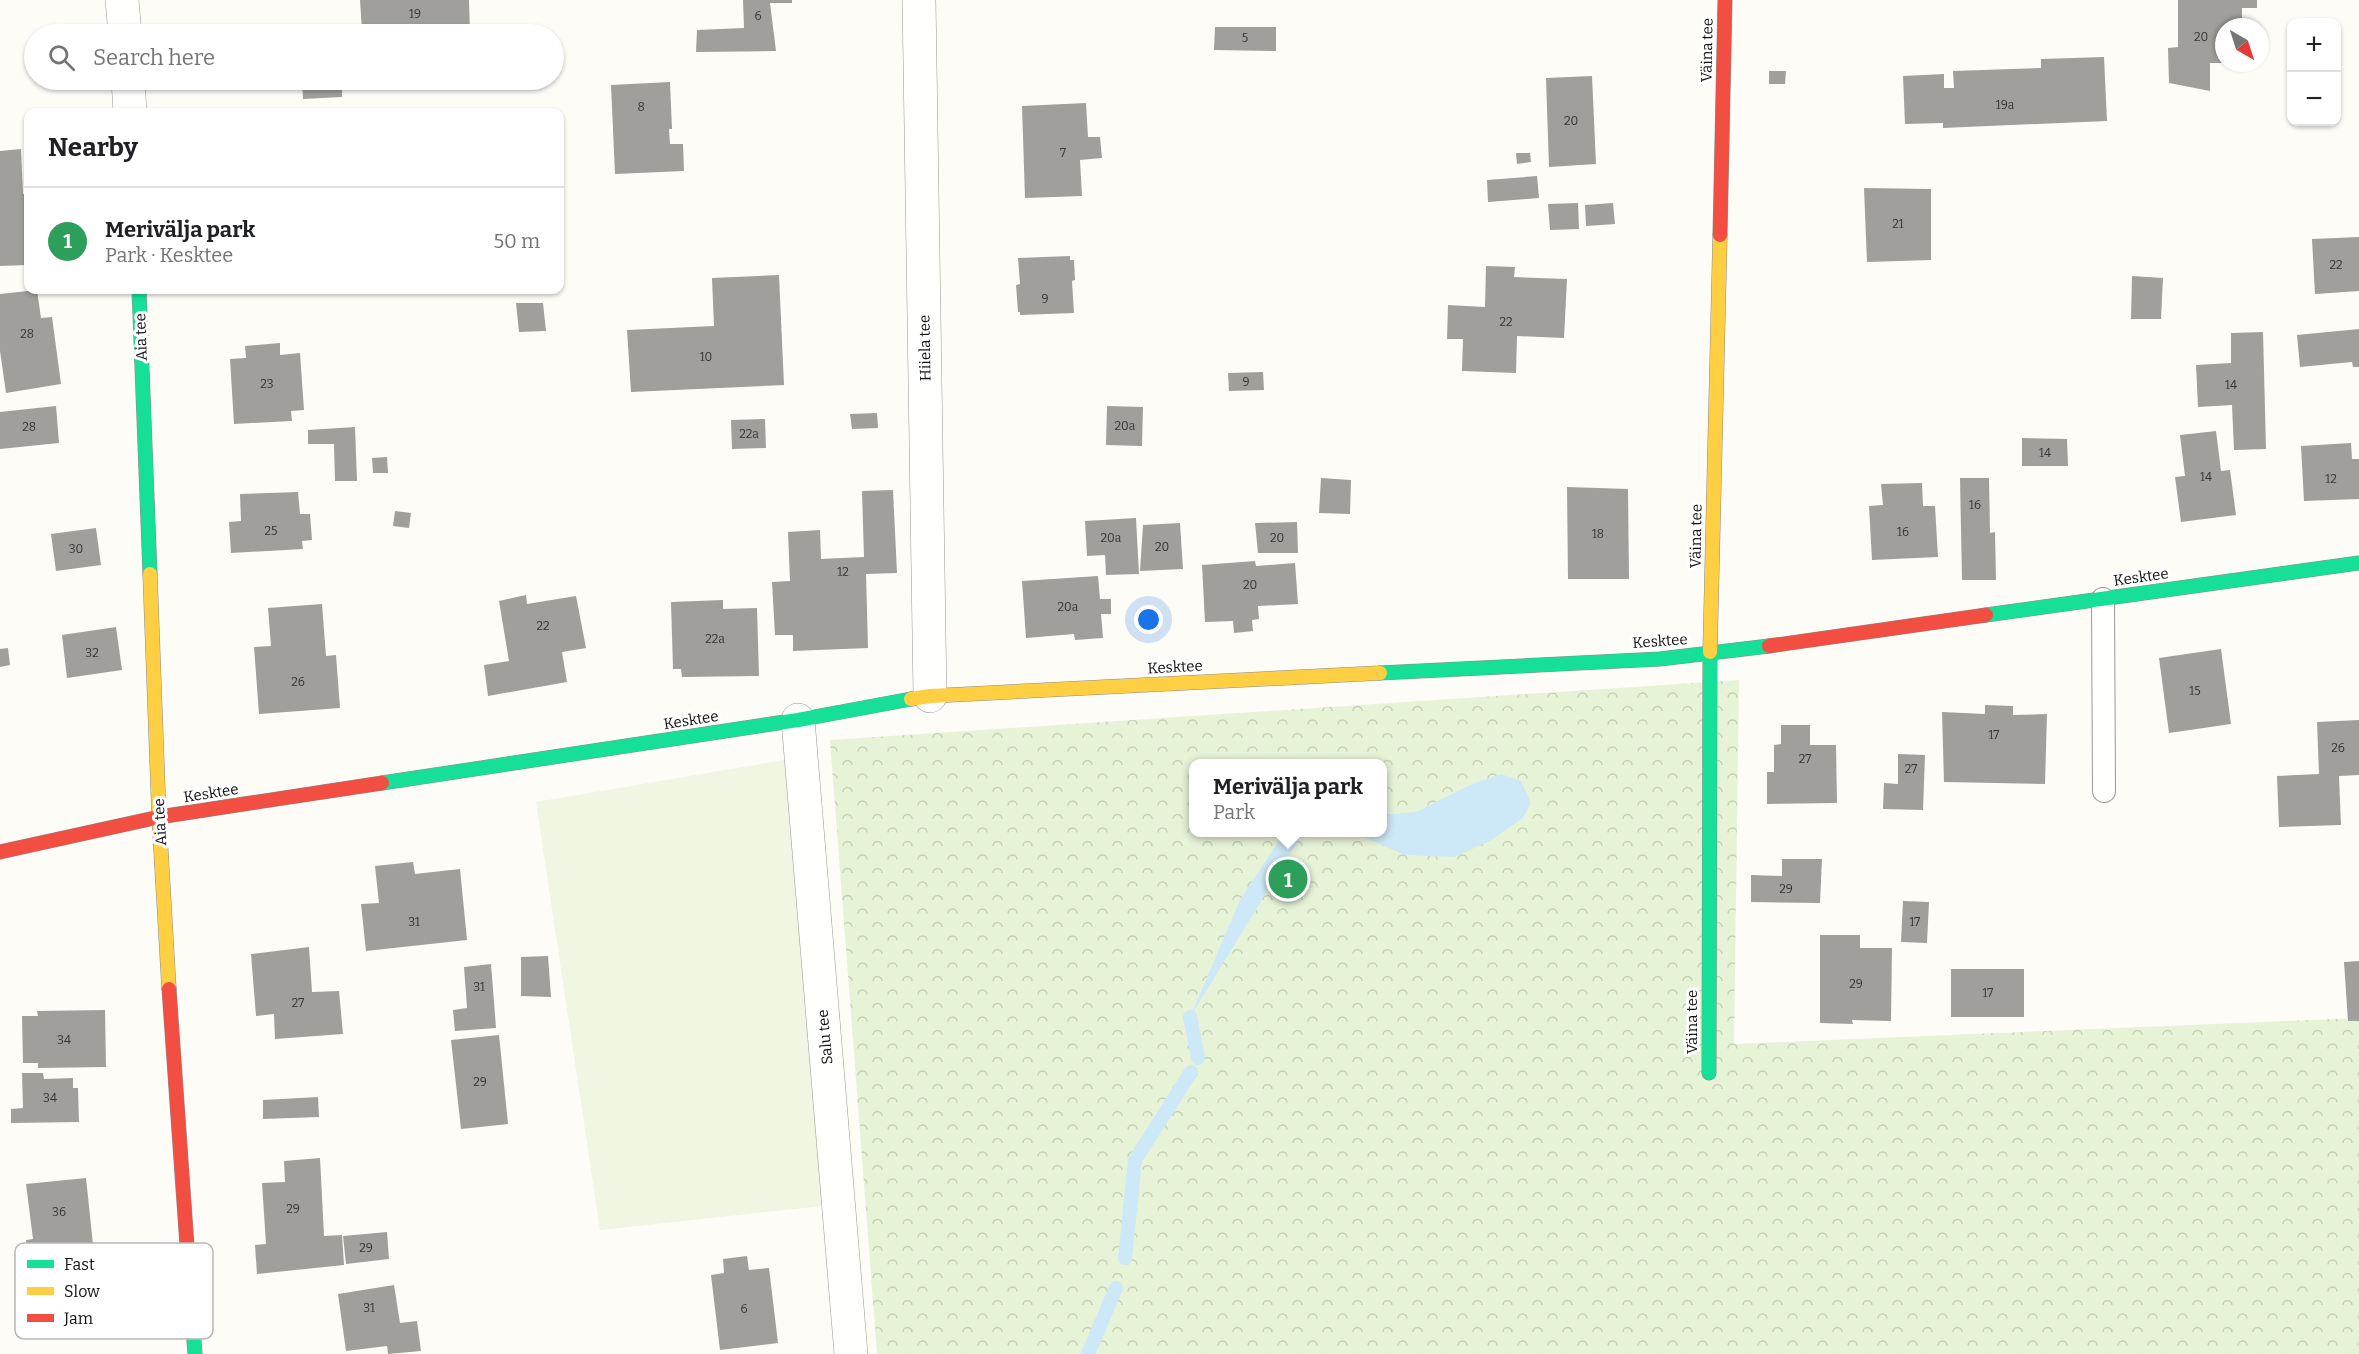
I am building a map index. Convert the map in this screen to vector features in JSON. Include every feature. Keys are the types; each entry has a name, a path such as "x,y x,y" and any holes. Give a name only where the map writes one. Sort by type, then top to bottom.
{"street":[{"path":"122,0 124,24"},
{"name":"Hiiela tee","path":"919,0 930,696"},
{"name":"Väina tee","path":"1709,1073 1710,654 1725,0"},
{"path":"129,90 130,108"},
{"name":"Aia tee","path":"139,294 159,817 187,1243"},
{"name":"Kesktee","path":"0,852 159,817 798,720 930,696 1710,654 2359,563"},
{"name":"Salu tee","path":"798,720 851,1354"},
{"name":"Aia tee","path":"194,1339 195,1354"}],"lane":[{"path":"2103,599 2104,791"}],"green space":[{"path":"1739,680 1734,1044 2359,1018 2359,1354 877,1354 830,740"},
{"path":"790,759 831,1205 600,1230 536,802"}],"water":[{"path":"1501,774 1521,781 1531,803 1523,818 1490,841 1454,857 1405,855 1364,837 1387,837 1387,815 1416,812 1470,785"},
{"path":"1281,837 1301,837 1190,1017 1240,900"}],"building":[{"path":"360,0 469,0 470,24 362,24"},
{"path":"743,0 792,0 792,3 770,3 776,51 696,52 697,30 744,28"},
{"path":"2178,0 2257,0 2257,8 2242,8 2242,18 2215,18 2215,63 2210,63 2210,91 2169,83 2168,48 2178,47"},
{"path":"1215,27 1276,27 1276,51 1214,50"},
{"path":"2104,57 2107,121 1943,128 1943,123 1905,124 1903,76 1944,74 1944,88 1954,88 1953,71 2041,68 2041,59"},
{"path":"1769,71 1786,71 1785,84 1769,84"},
{"path":"1592,76 1596,164 1549,167 1546,78"},
{"path":"670,82 672,129 669,129 670,144 683,144 684,171 615,174 611,85"},
{"path":"303,90 342,90 342,97 303,99"},
{"path":"1086,103 1088,137 1100,137 1102,158 1080,160 1082,196 1025,198 1022,106"},
{"path":"21,149 24,194 24,265 0,266 0,151"},
{"path":"1516,153 1530,153 1531,162 1517,164"},
{"path":"1537,176 1539,198 1488,202 1487,180"},
{"path":"1864,188 1931,189 1931,260 1867,262"},
{"path":"1578,203 1579,229 1550,230 1548,204"},
{"path":"1613,203 1615,224 1586,226 1585,205"},
{"path":"2359,237 2359,291 2315,294 2312,239"},
{"path":"1070,256 1070,260 1074,260 1075,280 1072,281 1074,313 1020,315 1016,285 1020,284 1018,258"},
{"path":"1486,266 1515,267 1514,277 1567,279 1564,338 1517,336 1516,373 1462,371 1463,339 1447,339 1448,305 1485,307"},
{"path":"779,275 784,385 631,392 627,330 714,326 712,278"},
{"path":"2132,276 2163,278 2161,319 2131,319"},
{"path":"24,291 24,294 38,294 41,318 52,317 61,384 6,393 0,351 0,294"},
{"path":"516,303 543,303 546,331 519,332"},
{"path":"2359,329 2359,367 2353,367 2352,362 2300,367 2297,335"},
{"path":"2263,332 2266,449 2234,450 2232,405 2198,407 2196,365 2231,363 2231,333"},
{"path":"280,343 280,355 300,353 304,410 291,411 292,421 234,424 230,359 246,358 245,346"},
{"path":"1263,372 1264,390 1229,391 1228,373"},
{"path":"56,406 59,443 0,449 0,412"},
{"path":"1107,406 1143,407 1142,446 1106,445"},
{"path":"877,413 878,428 852,429 850,414"},
{"path":"765,419 766,448 732,449 731,420"},
{"path":"355,427 357,481 335,481 334,444 308,444 308,430"},
{"path":"2216,431 2221,471 2230,470 2236,515 2181,522 2175,477 2185,476 2180,435"},
{"path":"2022,438 2067,439 2068,466 2022,466"},
{"path":"2351,443 2352,459 2359,459 2359,499 2304,501 2301,446"},
{"path":"387,457 388,473 373,473 372,458"},
{"path":"1321,478 1351,480 1350,514 1319,513"},
{"path":"1960,478 1989,478 1990,533 1995,532 1996,580 1962,580"},
{"path":"1922,483 1923,506 1935,506 1938,557 1872,560 1869,506 1883,505 1881,484"},
{"path":"1567,487 1628,489 1629,579 1568,579"},
{"path":"893,490 897,573 866,574 868,648 793,651 793,635 775,635 772,582 790,581 788,532 820,530 821,559 864,557 862,491"},
{"path":"298,492 300,514 310,514 312,540 302,541 303,549 231,553 229,522 241,521 240,494"},
{"path":"395,511 411,513 409,528 393,526"},
{"path":"1136,518 1139,574 1106,575 1105,555 1087,556 1085,521"},
{"path":"1297,522 1298,553 1258,553 1255,523"},
{"path":"1180,523 1183,569 1140,571 1143,525"},
{"path":"96,528 101,565 56,571 51,534"},
{"path":"1255,561 1256,566 1295,563 1298,604 1258,606 1259,619 1252,620 1253,631 1234,633 1233,621 1205,622 1202,565"},
{"path":"1098,576 1100,599 1111,599 1111,614 1101,614 1103,638 1075,640 1074,634 1026,638 1022,581"},
{"path":"526,595 527,604 576,596 586,648 562,652 567,682 488,696 484,665 509,661 499,601"},
{"path":"723,600 723,609 757,608 759,676 682,677 681,669 673,669 671,602"},
{"path":"322,604 326,656 336,655 340,708 259,714 254,647 271,646 268,608"},
{"path":"116,627 122,670 67,678 62,635"},
{"path":"8,648 10,665 0,667 0,649"},
{"path":"2221,649 2231,724 2169,733 2159,658"},
{"path":"1985,705 2013,706 2013,715 2047,714 2045,784 1944,782 1942,712 1985,714"},
{"path":"2359,720 2359,775 2339,776 2341,825 2279,827 2277,776 2319,774 2317,722"},
{"path":"1781,725 1810,725 1810,745 1836,745 1837,803 1767,804 1767,772 1774,772 1774,745 1781,744"},
{"path":"1898,754 1925,755 1923,810 1883,809 1884,783 1898,784"},
{"path":"1782,859 1822,859 1820,903 1751,902 1751,875 1782,876"},
{"path":"413,862 415,874 460,869 467,940 366,951 361,904 379,903 375,866"},
{"path":"1903,901 1929,902 1927,943 1901,942"},
{"path":"1820,935 1860,935 1860,948 1892,948 1891,1021 1852,1020 1853,1024 1820,1023"},
{"path":"309,947 312,992 339,991 343,1034 275,1039 274,1014 256,1016 251,954"},
{"path":"548,956 551,997 521,996 521,957"},
{"path":"2359,961 2359,1021 2348,1021 2344,962"},
{"path":"491,964 496,1028 455,1031 453,1010 467,1008 464,967"},
{"path":"1951,969 2024,969 2024,1017 1951,1017"},
{"path":"105,1010 106,1067 38,1068 38,1063 23,1063 22,1016 38,1016 37,1011"},
{"path":"499,1035 508,1124 461,1129 451,1040"},
{"path":"22,1073 43,1073 44,1079 73,1078 73,1088 78,1088 79,1122 11,1123 11,1109 23,1108"},
{"path":"318,1097 319,1117 263,1119 263,1100"},
{"path":"320,1158 324,1236 342,1235 344,1265 257,1274 255,1245 266,1244 262,1183 285,1182 284,1161"},
{"path":"86,1178 93,1243 26,1243 26,1240 33,1239 26,1184"},
{"path":"387,1232 389,1259 346,1264 343,1236"},
{"path":"747,1256 749,1270 769,1268 778,1343 720,1350 711,1275 724,1273 723,1259"},
{"path":"394,1285 400,1323 417,1321 421,1351 388,1354 387,1346 346,1351 338,1294"}],"waterway":[{"path":"1190,1017 1198,1058"},
{"path":"1125,1258 1135,1160 1191,1072"},
{"path":"1088,1354 1116,1288"}],"traffic: fast":[{"path":"139,294 150,574"},
{"path":"1986,615 2359,563"},
{"path":"1380,673 1660,659 1769,646"},
{"path":"1709,1073 1710,652"},
{"path":"382,783 798,720 911,699"},
{"path":"194,1339 195,1354"}],"traffic: slow":[{"path":"1710,652 1720,235"},
{"path":"150,574 159,817 169,989"},
{"path":"911,699 930,696 1380,673"}],"traffic: jam":[{"path":"1720,235 1725,0"},
{"path":"1769,646 1986,615"},
{"path":"0,852 159,817 382,783"},
{"path":"169,989 187,1243"}],"place":[{"name":"Merivälja park","path":"1288,879"}]}
